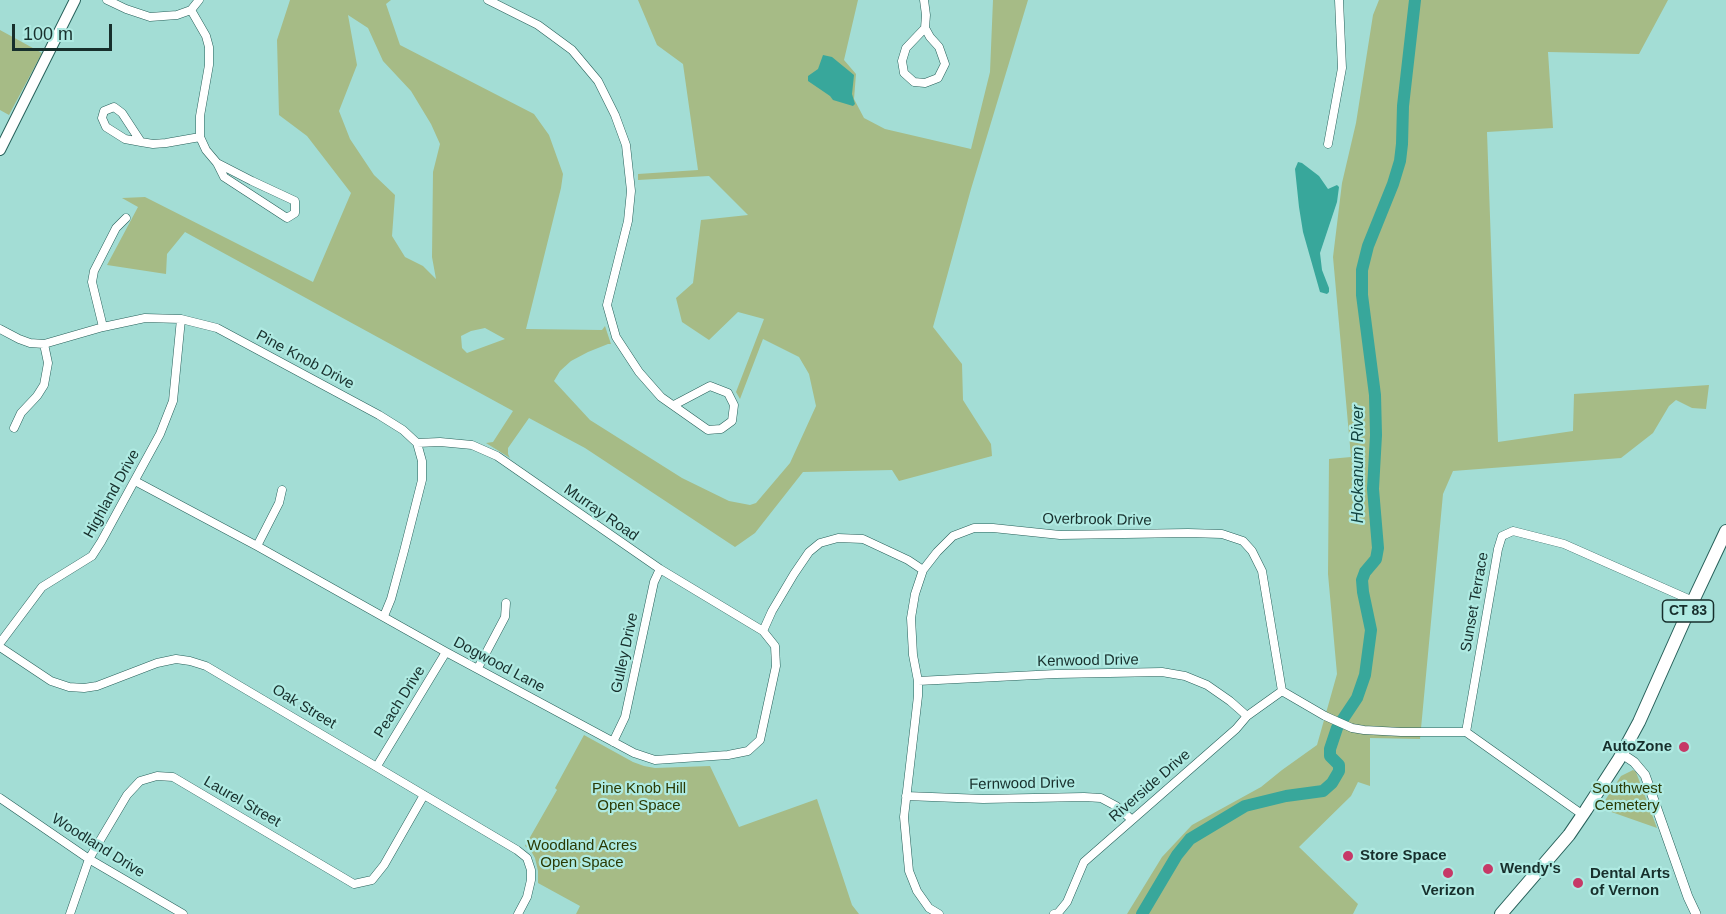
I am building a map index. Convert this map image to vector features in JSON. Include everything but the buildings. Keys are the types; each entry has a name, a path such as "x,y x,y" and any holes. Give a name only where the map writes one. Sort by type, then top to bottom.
{"main road":[{"path":"0,150 75,0"},
{"name":"CT 83","path":"1501,914 1555,852 1583,815 1622,754 1639,722 1726,531"}],"street":[{"path":"107,0 150,17 177,15 191,10 199,0"},
{"path":"488,0 538,25 572,50 598,81 615,115 626,145 631,191 628,221 607,305 616,337 639,372 662,397 686,415 708,430 722,429 732,421 734,405 728,393 710,386 674,405"},
{"path":"924,0 925,28 919,37 906,48 902,61 903,73 914,82 925,83 938,78 945,64 939,47 930,38 925,28"},
{"path":"1328,144 1342,68 1339,0"},
{"path":"191,10 206,36 209,47 209,65 200,116 200,137 206,150 217,163 224,177 287,218 295,213 295,201 217,163"},
{"path":"141,142 122,113 114,107 104,111 102,118 106,127 125,139 141,142 153,144 200,137"},
{"path":"103,327 92,282 94,271 116,228 126,218"},
{"name":"Pine Knob Drive","path":"0,329 30,343 44,344 145,318 181,319 217,328 379,415 403,430 417,443"},
{"name":"Highland Drive","path":"0,645 42,587 92,556 102,542 160,434 173,401 181,319"},
{"path":"14,428 21,413 38,396 44,386 48,363 44,344"},
{"name":"Murray Road","path":"417,443 440,442 472,445 497,456 660,569 763,631"},
{"path":"384,616 391,599 422,480 422,462 417,443"},
{"name":"Dogwood Lane","path":"135,482 613,742 634,753 655,760 728,755 748,751 760,740 776,666 775,646 763,631"},
{"path":"256,546 279,503 282,490"},
{"name":"Overbrook Drive","path":"918,681 913,655 911,618 915,594 923,570 953,536 974,528 1060,536 1188,533 1222,534 1243,541 1252,552 1262,571 1282,691"},
{"name":"Sunset Terrace","path":"1466,732 1502,536 1513,531 1564,544 1693,601"},
{"path":"763,631 794,574 809,552 820,543 838,538 863,539 923,570"},
{"name":"Gulley Drive","path":"613,742 625,717 654,582 660,569"},
{"path":"478,668 505,617 506,603"},
{"name":"Oak Street","path":"0,645 51,681 69,687 97,686 157,663 176,659 206,666 224,675 517,849 527,858 531,870 531,880 526,897 518,914"},
{"name":"Peach Drive","path":"376,766 446,652"},
{"name":"Kenwood Drive","path":"918,681 1056,674 1162,672 1185,676 1207,685 1247,716"},
{"path":"918,681 904,817 909,871 917,891 929,908 939,914"},
{"path":"1282,691 1325,716 1364,730 1466,732 1583,815"},
{"name":"Riverside Drive","path":"1054,914 1058,913 1067,902 1084,861 1236,729 1247,716 1282,691"},
{"path":"1622,754 1634,762 1645,775 1696,914"},
{"name":"Laurel Street","path":"70,914 90,859 127,795 140,781 157,776 173,777 354,884 372,880 384,865 424,795"},
{"name":"Fernwood Drive","path":"906,796 983,799 1084,796 1101,798 1116,806 1131,819"},
{"name":"Woodland Drive","path":"0,798 90,859 183,914"}],"green space":[{"path":"290,0 391,0 386,4 400,45 534,114 549,135 563,174 526,329 602,330 605,326 611,344 571,361 560,371 554,381 590,420 682,478 729,501 750,505 756,503 790,463 816,406 809,374 799,357 763,339 740,399 736,392 764,319 738,312 709,340 682,322 676,298 693,283 701,220 748,215 709,176 638,180 638,174 698,170 683,64 657,45 638,0 858,0 844,60 856,74 854,99 864,118 885,129 971,149 990,72 993,0 1028,0 971,189 933,327 962,364 963,400 991,444 992,456 899,481 892,470 803,472 755,533 735,547 585,448 529,418 508,448 510,458 486,443 493,442 513,411 185,232 167,254 166,274 107,265 138,207 122,198 145,197 313,282 351,193 307,136 279,115 277,40","holes":["348,15 368,28 383,61 411,91 440,144 433,172 432,257 436,279 423,266 405,257 392,236 395,195 374,175 350,139 339,111 357,65","485,328 505,339 467,353 462,348 461,336"]},
{"path":"1379,0 1668,0 1639,54 1548,52 1553,128 1487,132 1498,442 1573,431 1574,394 1709,385 1706,409 1692,408 1676,400 1669,406 1653,433 1621,458 1453,471 1443,494 1420,739 1370,738 1370,786 1358,782 1351,796 1299,847 1358,904 1353,914 1127,914 1162,857 1192,825 1261,787 1317,745 1337,674 1328,574 1329,459 1351,457 1333,257 1342,183 1356,123 1373,15"},
{"path":"0,30 42,53 9,115 0,110"},
{"path":"584,735 644,766 655,768 710,766 739,827 817,799 852,905 859,914 576,914 580,906 538,883 535,858 525,846 557,790 555,788"},
{"name":"Southwest Cemetery","path":"1633,770 1636,772 1657,828 1600,808 1621,776"}],"shaded area":[{"path":"823,55 832,57 854,75 852,94 855,104 853,106 833,100 808,81 808,76 818,69"},
{"path":"1298,162 1319,176 1328,189 1337,185 1339,187 1337,202 1320,253 1322,270 1329,288 1327,294 1320,292 1303,232 1295,169"}],"waterway":[{"name":"Hockanum River","path":"1142,914 1177,855 1190,839 1245,806 1286,796 1323,791 1332,783 1339,771 1339,765 1330,756 1330,749 1337,728 1357,698 1365,675 1371,630 1362,580 1365,572 1376,559 1378,548 1373,489 1376,435 1375,395 1362,295 1362,270 1368,246 1400,161 1403,106 1415,0"}],"place":[{"name":"AutoZone","path":"1684,747"},
{"name":"Store Space","path":"1348,856"},
{"name":"Wendy's","path":"1488,869"},
{"name":"Verizon","path":"1448,873"},
{"name":"Dental Arts of Vernon","path":"1578,883"}],"park label":[{"name":"Pine Knob Hill Open Space","path":"639,798"},
{"name":"Woodland Acres Open Space","path":"582,854"}]}
